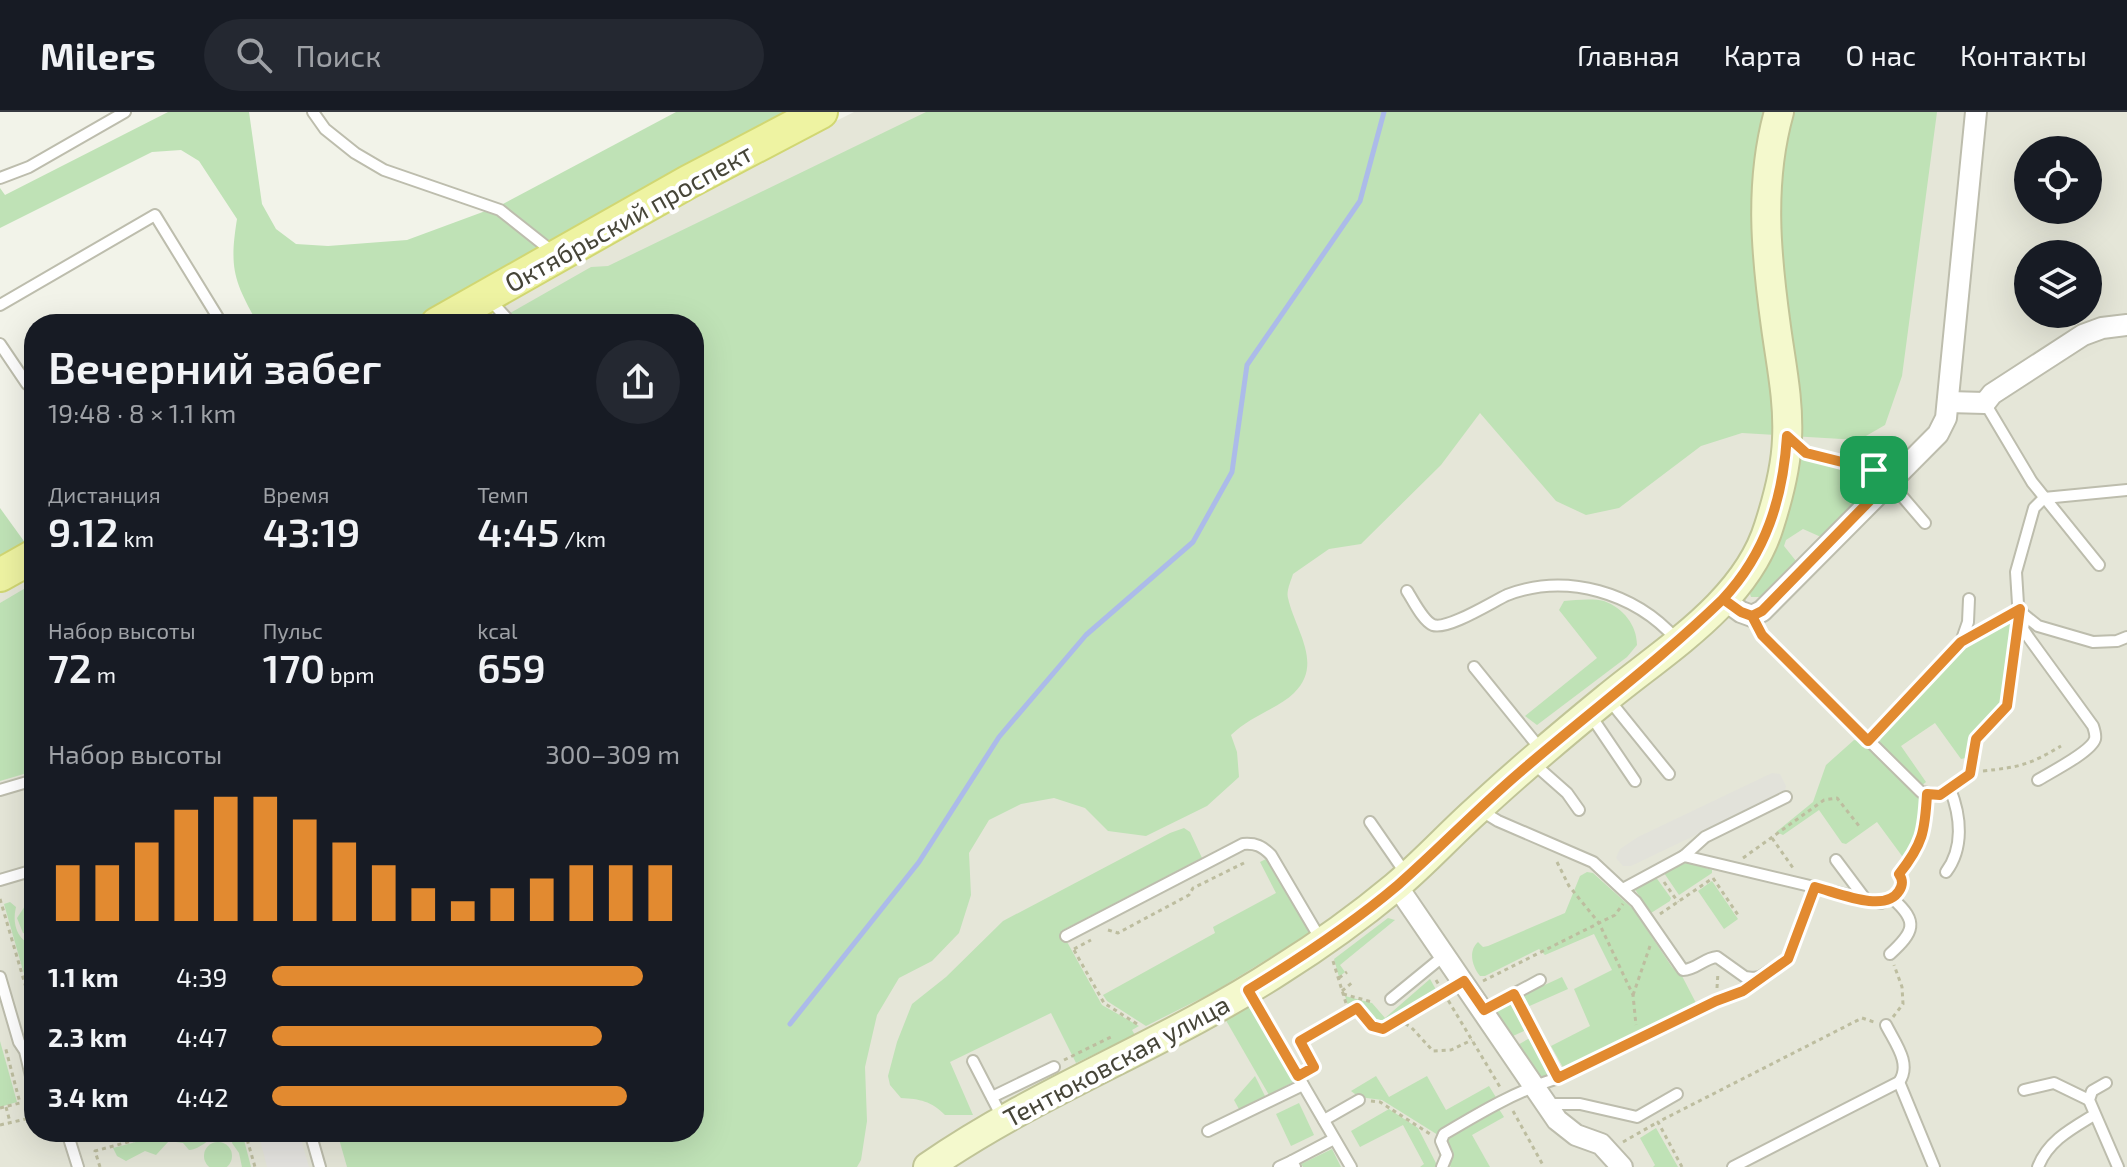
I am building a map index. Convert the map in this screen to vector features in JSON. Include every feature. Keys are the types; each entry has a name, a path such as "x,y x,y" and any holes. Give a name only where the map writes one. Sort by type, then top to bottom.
{"main road":[{"name":"Октябрьский проспект","path":"454,314 688,182 821,112"},
{"path":"0,575 24,562"}],"street":[{"name":"Тентюковская улица","path":"928,1167 998,1108 1176,1032 1248,990 1327,950 1478,808 1678,641 1741,581 1767,532 1785,463 1787,406 1766,235 1766,176 1779,112"},
{"path":"1723,599 1752,616 1762,611 1938,434 1946,418 1948,402 1976,112"},
{"path":"1948,402 1985,403 1992,394 2083,335 2102,328 2127,325"},
{"path":"1402,881 1446,954 1557,1120 1576,1135 1601,1144 1622,1167"}],"lane":[{"path":"0,178 29,167 125,112"},
{"path":"313,112 325,129 355,153 384,170 500,210 558,255"},
{"path":"0,305 155,215 216,314"},
{"path":"486,295 503,314"},
{"path":"0,344 24,380"},
{"path":"1985,403 2032,482 2099,565"},
{"path":"1889,481 1925,523"},
{"path":"2038,780 2086,750 2095,739 2095,734 2093,726 2023,629 2016,572 2034,508 2044,498 2127,490"},
{"path":"1407,591 1430,623 1437,626 1450,623 1510,594 1539,588 1593,589 1624,598 1659,620 1678,641"},
{"path":"1868,741 1961,642 1968,622 1969,599"},
{"path":"2023,612 2038,626 2093,642 2103,643 2127,637"},
{"path":"1752,616 1762,635 1921,792 1940,795 1970,774"},
{"path":"1474,667 1579,810"},
{"path":"1598,705 1669,774"},
{"path":"1598,705 1635,781"},
{"path":"0,790 24,783"},
{"path":"1946,872 1953,863 1959,838 1957,805 1950,789"},
{"path":"1625,891 1656,869 1684,856 1705,837 1786,797"},
{"path":"1478,808 1498,821 1593,862 1625,891 1683,970 1690,970 1709,958 1717,957 1745,977 1760,977 1788,959 1810,886"},
{"path":"1370,822 1402,881"},
{"path":"1066,936 1243,844 1253,844 1263,847 1271,855 1327,950"},
{"path":"1684,856 1881,903 1893,899 1901,889 1903,881 1899,874"},
{"path":"1836,860 1867,901"},
{"path":"0,880 24,873"},
{"path":"1890,954 1908,938 1912,927 1906,911 1893,899"},
{"path":"1391,999 1446,954"},
{"path":"0,977 19,1042 24,1046"},
{"path":"1484,1010 1540,980"},
{"path":"1248,990 1351,1167"},
{"path":"1442,1167 1447,1155 1441,1141 1444,1134 1506,1098 1558,1078 1716,1001"},
{"path":"1733,1167 1899,1082 1906,1066 1886,1025"},
{"path":"973,1061 998,1108 1054,1067"},
{"path":"1208,1131 1300,1080"},
{"path":"1899,1082 1934,1167"},
{"path":"2024,1090 2054,1083 2089,1100"},
{"path":"2106,1083 2092,1091 2089,1100 2118,1167"},
{"path":"1545,1104 1580,1104 1637,1117 1677,1094"},
{"path":"1324,1120 1359,1100"},
{"path":"2038,1167 2060,1136 2094,1115"},
{"path":"1279,1167 1294,1164 1334,1139"},
{"path":"74,1142 78,1167"},
{"path":"313,1142 320,1167"}],"path":[{"path":"1787,436 1806,453 1839,463 1860,465 1889,481"},
{"path":"1961,642 2023,612"},
{"path":"2023,612 2007,706 1976,739 1970,774 2033,763 2061,746"},
{"path":"1899,874 1917,851 1925,826 1927,794"},
{"path":"1649,921 1824,800 1837,798 1859,826"},
{"path":"1771,838 1810,886"},
{"path":"1546,841 1569,886 1599,923 1633,995 1637,1040"},
{"path":"1108,930 1118,933 1189,895 1193,888 1244,863"},
{"path":"1656,869 1678,902"},
{"path":"1713,878 1738,915"},
{"path":"1300,1080 1314,1067 1300,1041 1357,1008 1372,1026 1383,1029 1444,993 1615,915 1625,891"},
{"path":"0,899 24,981"},
{"path":"1633,995 1655,931"},
{"path":"1097,937 1074,949 1104,1003 1147,1031"},
{"path":"1327,950 1349,1013"},
{"path":"1609,1151 1658,1122 1862,1018 1886,1025 1903,1004 1902,987 1890,954"},
{"path":"1429,968 1544,1167"},
{"path":"1339,978 1347,972"},
{"path":"1716,1001 1743,991 1760,977"},
{"path":"1343,992 1354,981"},
{"path":"1343,992 1372,1002"},
{"path":"1514,994 1558,1078"},
{"path":"1398,1020 1411,1027 1433,1051 1451,1050 1472,1040"},
{"path":"0,1108 20,1103 3,1037"},
{"path":"1359,1100 1380,1102 1441,1141"},
{"path":"6,1107 11,1123"},
{"path":"0,1125 24,1120"},
{"path":"1658,1122 1682,1167"},
{"path":"100,1167 95,1151 128,1142"},
{"path":"248,1142 255,1167"}],"shaded area":[{"path":"854,112 1771,112 1773,470 1747,554 1722,589 1322,933 916,1167 0,1167 0,591 24,578 24,1142 704,1142 704,314 484,314 780,149"},
{"path":"1788,112 2127,112 2127,1167 943,1167 1425,873 1776,530"},
{"path":"1772,773 1780,774 1786,786 1785,792 1631,866 1623,866 1616,858 1620,849 1638,837"},
{"path":"261,1142 302,1142 309,1167 267,1167"}],"green space":[{"path":"168,112 249,112 262,204 276,229 296,244 328,246 407,240 499,206 676,112 787,112 425,314 253,314 243,296 234,263 237,219 199,161 181,150 152,152 0,228 0,188 5,195"},
{"path":"926,112 1937,112 1902,376 1885,425 1859,440 1742,433 1701,446 1619,508 1586,515 1556,501 1480,413 1441,465 1361,544 1329,549 1293,574 1288,595 1305,647 1307,670 1303,682 1288,698 1231,735 1237,752 1239,777 1207,806 1146,836 1108,831 1085,808 1054,798 1021,804 989,820 969,853 971,895 959,933 932,961 899,978 877,1015 865,1067 867,1121 861,1160 857,1167 347,1167 340,1142 704,1142 704,314 509,314 591,267 608,266"},
{"path":"1799,454 1830,466 1856,468 1872,477 1872,482 1857,503 1821,537 1803,529 1786,540 1784,546 1797,567 1766,597 1751,597 1748,588"},
{"path":"0,508 24,545 0,559"},
{"path":"24,589 24,774 0,781 0,603"},
{"path":"1594,600 1611,604 1632,624 1637,645 1627,657 1537,725 1525,716 1597,658 1559,610 1564,601"},
{"path":"2014,617 2015,621 2003,706 1975,737 1970,757 1961,759 1935,723 1901,746 1926,782 1920,787 1881,748 1884,730 1962,645"},
{"path":"1854,740 1861,741 1922,799 1919,836 1908,856 1902,856 1877,822 1846,844 1842,843 1819,810 1783,835 1776,832 1813,802 1826,765"},
{"path":"1184,828 1190,832 1202,858 1061,931 1102,1005 1139,1026 1132,1030 1135,1035 1076,1063 1051,1013 950,1062 973,1115 945,1115 925,1102 901,1098 890,1085 888,1076 912,1004 946,977 1003,921"},
{"path":"1268,858 1310,933 1212,993 1146,1026 1107,1001 1103,995 1215,933 1213,927 1276,893 1260,862"},
{"path":"1688,862 1712,870 1712,873 1679,895 1664,873"},
{"path":"1593,873 1633,909 1672,967 1682,976 1696,1003 1695,1007 1565,1071 1551,1046 1590,1026 1574,989 1612,970 1594,934 1545,955 1539,949 1485,976 1477,972 1472,954 1478,942 1483,947 1488,946 1565,913 1580,876"},
{"path":"1655,876 1671,898 1651,913 1634,888"},
{"path":"1712,881 1738,919 1724,929 1698,891"},
{"path":"10,902 16,907 15,925 24,941 24,974 4,904"},
{"path":"24,908 24,933 23,933 17,918"},
{"path":"1388,918 1395,920 1340,965 1345,972 1339,977 1334,959"},
{"path":"1562,977 1568,989 1525,1008 1521,996"},
{"path":"1430,979 1439,995 1383,1028 1372,1025 1357,1007 1350,1011 1345,996 1372,1003 1385,1018"},
{"path":"1250,1002 1295,1081 1269,1095 1224,1017"},
{"path":"1509,1004 1517,1007 1525,1023 1524,1031 1513,1036 1506,1036 1494,1013"},
{"path":"1532,1040 1551,1074 1539,1080 1516,1046"},
{"path":"0,1041 17,1102 0,1107"},
{"path":"1255,1076 1266,1098 1240,1111 1234,1100"},
{"path":"1376,1076 1389,1097 1427,1076 1446,1110 1489,1086 1497,1099 1438,1135 1382,1100 1359,1097 1351,1091"},
{"path":"1299,1103 1314,1135 1291,1146 1276,1114"},
{"path":"1497,1106 1504,1117 1472,1135 1490,1167 1448,1165 1447,1137"},
{"path":"1389,1109 1418,1128 1438,1167 1420,1167 1424,1164 1403,1125 1360,1147 1351,1131"},
{"path":"1656,1128 1678,1167 1653,1167 1655,1165 1640,1138"},
{"path":"136,1142 168,1142 156,1155 145,1151 126,1161 117,1156 113,1148"},
{"path":"176,1142 207,1142 189,1150 183,1143"},
{"path":"245,1142 251,1167 242,1167 239,1153 232,1143"},
{"path":"213,1143 223,1143 231,1151 231,1161 225,1168 211,1168 205,1161 205,1151"},
{"path":"1332,1149 1341,1167 1303,1167 1301,1164"}],"waterway":[{"path":"790,1024 919,862 999,737 1086,635 1193,542 1232,472 1247,365 1360,201 1384,112"}],"route":[{"path":"1874,470 1820,459 1806,453 1787,436 1785,463 1767,532 1741,581 1723,599 1741,612 1752,616 1762,635 1868,741 1961,642 2020,609 2007,706 1976,739 1970,774 1940,795 1927,794 1925,826 1917,851 1899,874 1903,881 1893,899 1881,903 1867,901 1815,887 1788,959 1743,991 1716,1001 1558,1078 1514,994 1484,1010 1464,981 1383,1029 1372,1026 1357,1008 1300,1041 1314,1067 1298,1076 1248,990 1309,951 1397,886 1478,808 1607,697 1665,652 1723,599 1752,616 1762,611 1889,481 1874,470"}]}
